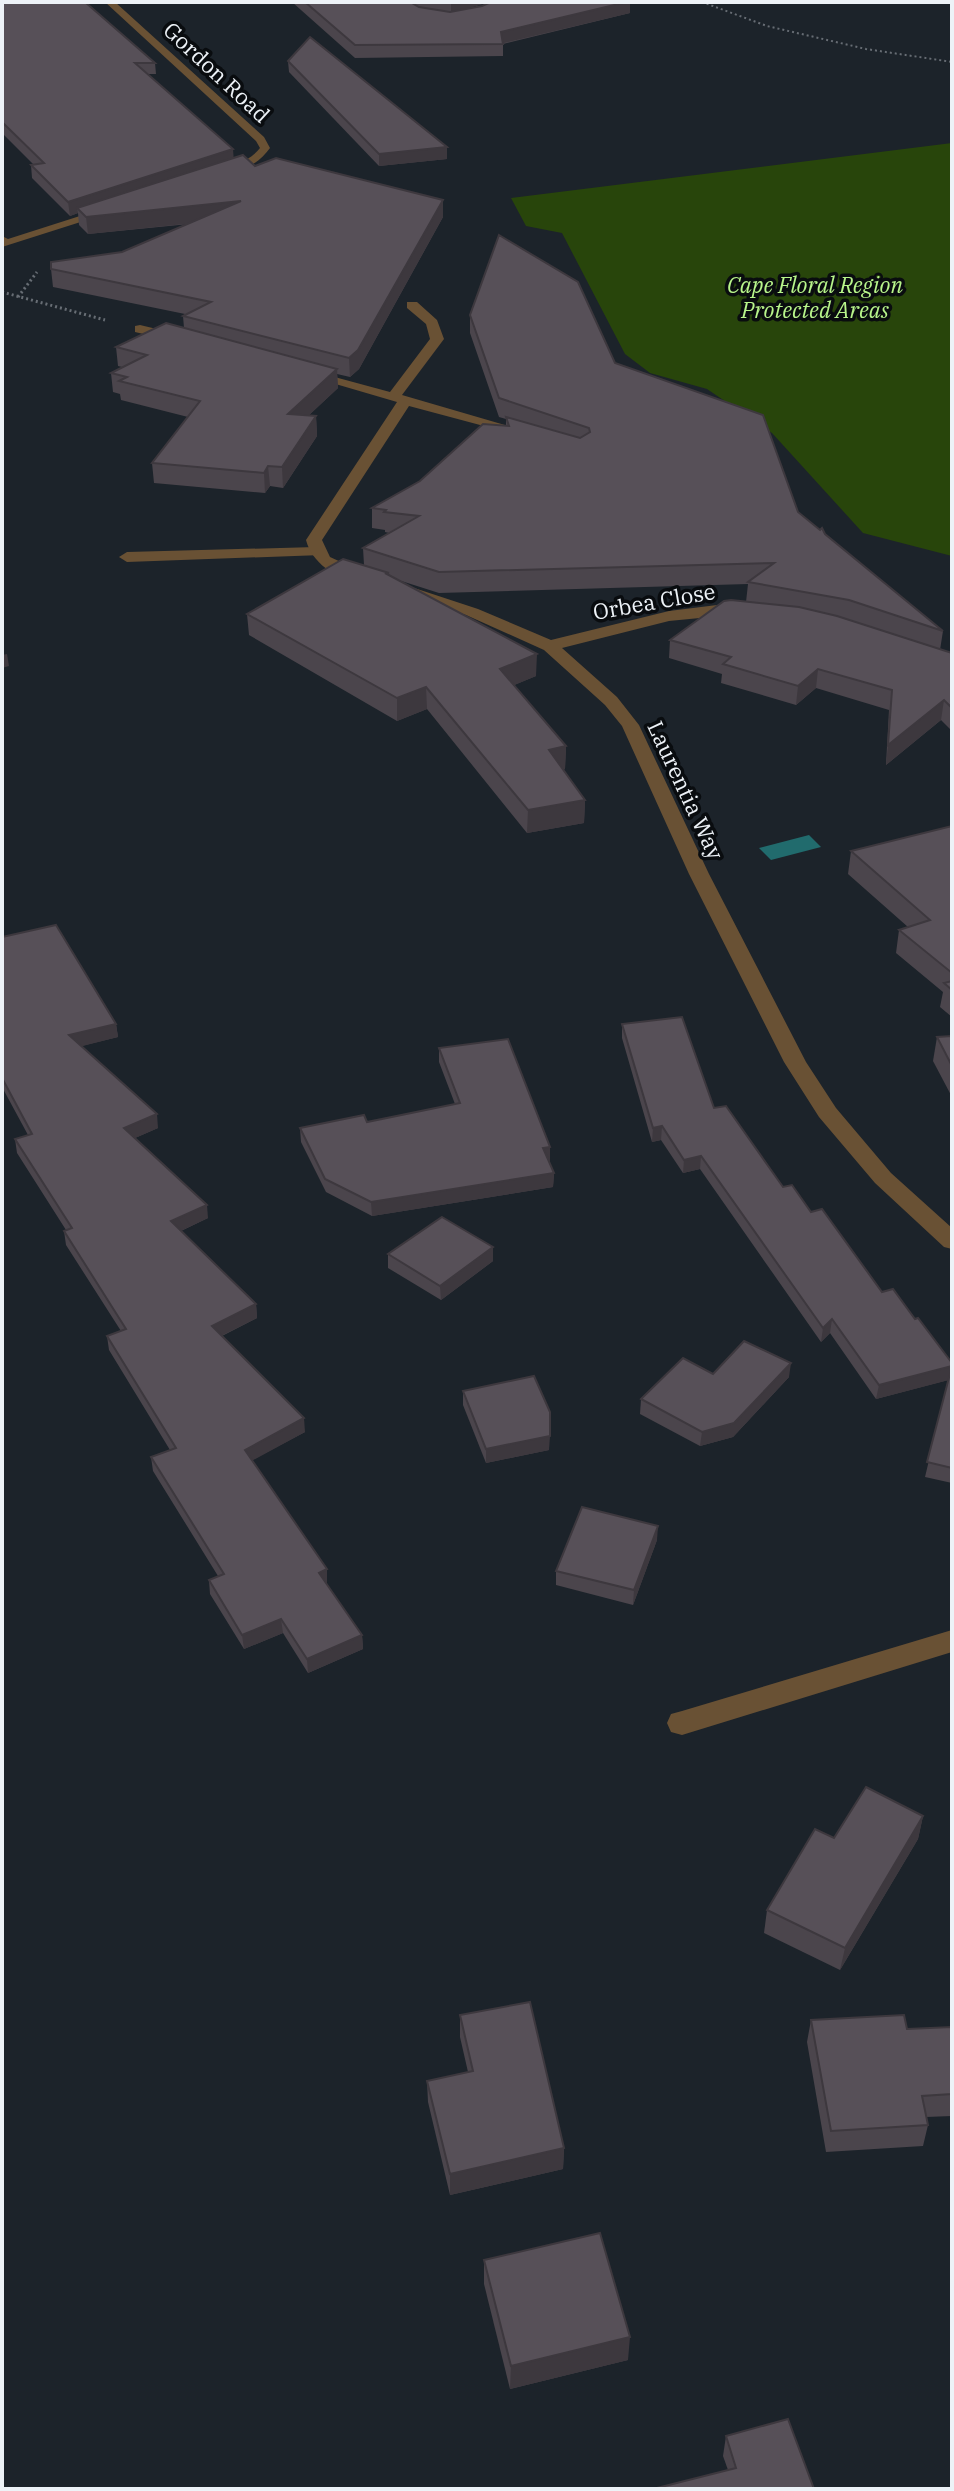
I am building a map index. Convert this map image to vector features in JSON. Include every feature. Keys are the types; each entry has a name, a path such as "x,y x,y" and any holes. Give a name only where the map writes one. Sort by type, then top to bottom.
{"street":[{"name":"Gordon Road","path":"110,2 260,139 265,148 259,156 244,165 200,180"},
{"path":"4,242 116,207"},
{"path":"127,553 315,546 437,339 432,323 412,305"},
{"path":"140,329 194,343"},
{"path":"288,369 543,438"},
{"name":"Laurentia Way","path":"315,546 332,566 347,573 472,612 550,646 611,701 630,725 753,984 795,1062 827,1112 883,1178 952,1241"},
{"name":"Orbea Close","path":"550,646 624,625 688,612 721,609 758,611"},
{"path":"682,1723 952,1641"}],"path":[{"path":"702,2 767,26 866,49 952,62"},
{"path":"2,292 140,329"}],"green space":[{"name":"Cape Floral Region Protected Areas","path":"952,143 952,556 863,533 772,433 707,389 650,373 625,354 562,233 526,226 511,198"}],"water":[{"path":"809,835 821,847 771,860 759,848"}],"building":[{"path":"2,2 85,2 155,63 135,63 233,149 68,202 31,165 44,163 2,122"},
{"path":"305,2 410,2 419,7 450,12 491,2 627,2 501,32 503,44 355,45"},
{"path":"310,37 447,147 379,154 288,61"},
{"path":"243,155 255,166 276,158 443,200 358,350 349,358 183,316 211,302 51,269 51,262 122,252 241,201 86,217 77,208"},
{"path":"499,235 578,282 615,363 763,415 798,512 820,530 822,528 825,534 943,631 849,600 748,582 774,563 439,572 363,548 419,516 372,508 420,481 483,424 509,426 506,417 580,438 590,432 589,428 499,398 470,315"},
{"path":"166,323 337,369 288,414 316,416 282,467 268,466 264,473 152,463 200,401 119,381 127,377 111,373 147,355 116,347"},
{"path":"343,559 389,573 385,573 537,654 500,669 566,746 549,750 585,800 528,810 426,687 397,698 247,614"},
{"path":"724,601 799,607 837,616 952,653 952,708 944,700 888,745 892,690 818,669 798,686 723,664 731,657 670,640"},
{"path":"952,826 952,973 899,930 930,920 851,851"},
{"path":"56,925 116,1024 69,1035 157,1114 124,1128 207,1205 171,1221 256,1304 212,1326 304,1418 245,1450 327,1569 319,1573 362,1635 307,1659 281,1619 242,1635 209,1580 224,1574 151,1457 176,1448 107,1336 126,1329 64,1231 72,1228 15,1139 32,1134 2,1078 2,937"},
{"path":"682,1017 714,1108 726,1106 783,1187 792,1185 811,1212 822,1209 882,1292 893,1289 952,1366 879,1385 832,1319 823,1328 701,1156 684,1160 662,1126 653,1128 622,1024"},
{"path":"952,1036 952,1066 937,1037"},
{"path":"508,1039 550,1147 543,1148 554,1173 371,1202 325,1179 300,1128 364,1115 367,1122 460,1103 439,1048"},
{"path":"442,1217 493,1247 440,1286 388,1254"},
{"path":"744,1341 791,1363 734,1423 702,1432 641,1399 683,1358 713,1374"},
{"path":"952,1366 952,1468 927,1462"},
{"path":"534,1376 550,1412 550,1436 486,1449 463,1391"},
{"path":"582,1507 658,1526 634,1590 556,1571"},
{"path":"866,1787 923,1816 845,1948 767,1910 815,1829 834,1838"},
{"path":"530,2002 564,2148 450,2174 427,2081 473,2071 460,2015"},
{"path":"904,2015 907,2029 952,2027 952,2094 922,2096 928,2125 831,2131 811,2020"},
{"path":"600,2233 630,2337 511,2366 484,2260"},
{"path":"788,2419 814,2489 653,2489 736,2468 726,2436"}]}
